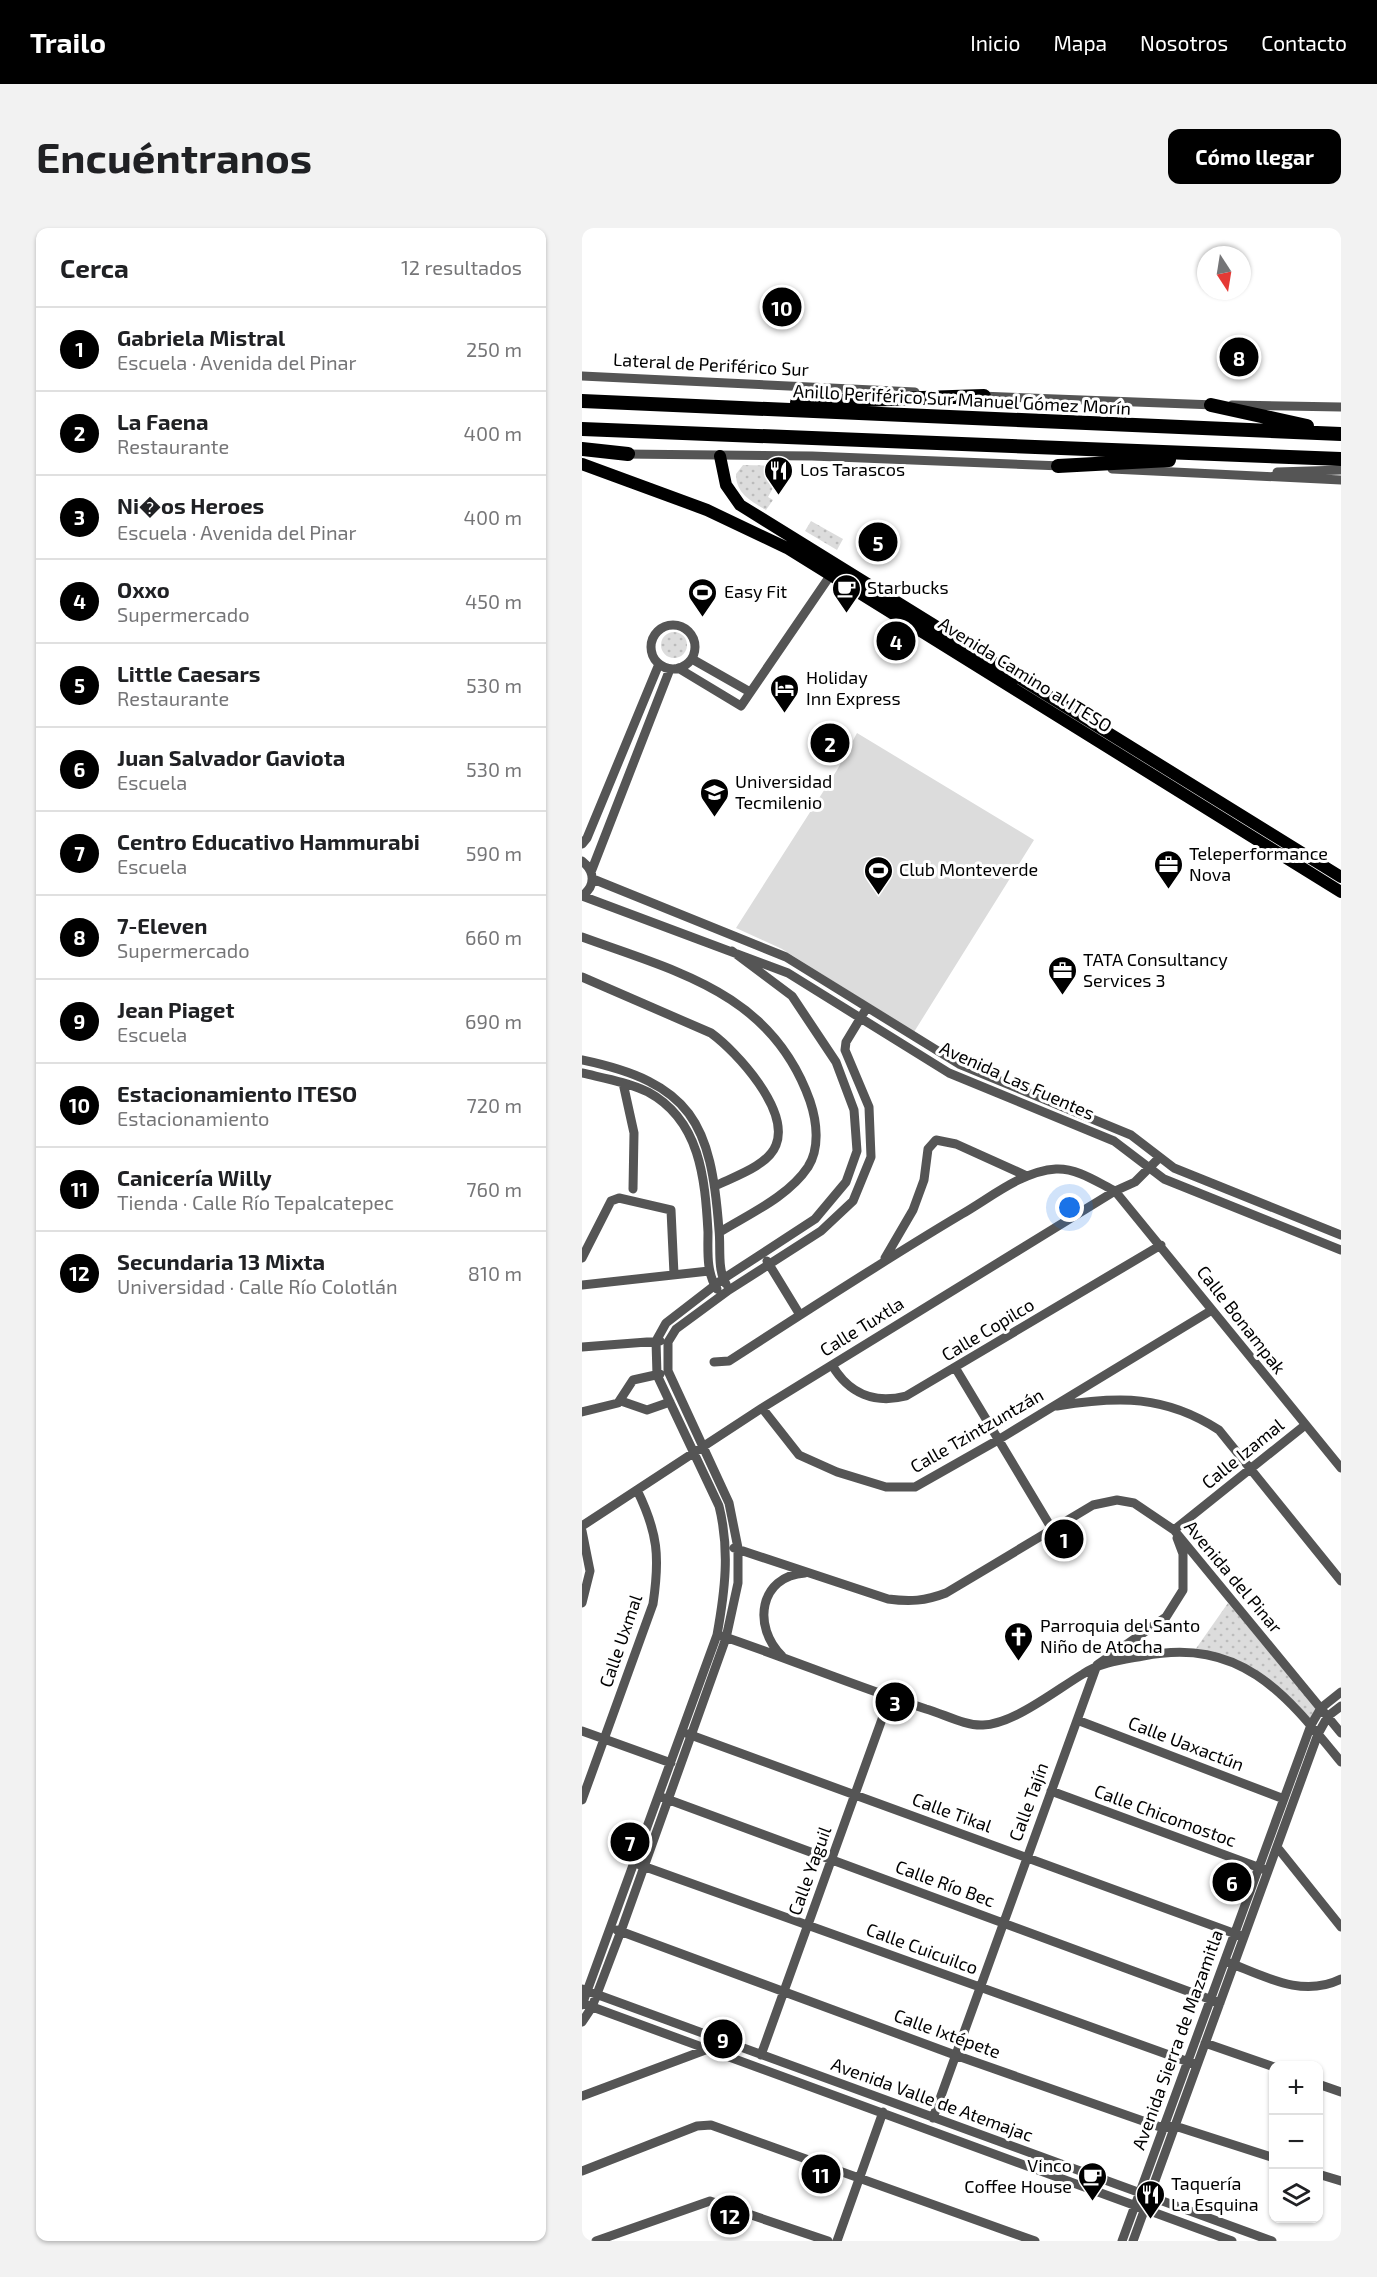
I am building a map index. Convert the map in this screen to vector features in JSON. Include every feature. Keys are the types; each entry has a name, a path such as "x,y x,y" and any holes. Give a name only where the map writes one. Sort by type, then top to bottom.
{"highway":[{"path":"688,405 984,396"},
{"name":"Anillo Periférico Sur Manuel Gómez Morín","path":"582,401 1341,434"},
{"path":"1211,405 1341,434"},
{"path":"582,429 1341,459"},
{"path":"582,451 628,454"},
{"path":"1058,466 1266,455"}],"main road":[{"name":"Avenida Camino al ITESO","path":"720,456 726,485 740,505 834,570 1341,892"},
{"name":"Avenida Camino al ITESO","path":"582,464 707,510 834,570 1341,877"}],"street":[{"name":"Lateral de Periférico Sur","path":"582,376 984,396 1211,405 1341,407"},
{"path":"628,454 812,456 1341,480"},
{"path":"1233,475 1341,470"},
{"path":"582,896 590,889 592,876 674,669 692,659 695,645 688,631 682,627 667,626 660,629 652,640 652,653 659,664 674,669 741,706 834,570"},
{"path":"692,659 750,692"},
{"path":"582,844 587,838 659,664"},
{"path":"582,861 592,876"},
{"name":"Avenida Las Fuentes","path":"592,876 786,957 866,1009 959,1064 1131,1135 1174,1168 1341,1235"},
{"name":"Avenida Las Fuentes","path":"582,896 788,973 950,1073 1114,1141 1164,1179 1341,1250"},
{"path":"582,937 658,965 733,998 767,1029 805,1086 812,1107 816,1134 813,1157 807,1169 774,1198 720,1232"},
{"path":"722,1636 726,1547 719,1506 657,1375 656,1341 666,1323 719,1283 815,1219 846,1182 857,1151 854,1110 836,1062 792,996 732,951"},
{"path":"582,977 711,1033 728,1045 757,1081 774,1114 778,1133 776,1146 758,1164 715,1186"},
{"path":"582,2004 621,1931 640,1865 722,1636 738,1583 738,1548 729,1503 668,1371 668,1342 676,1329 725,1293 821,1231 853,1200 871,1157 869,1107 845,1050 846,1042 866,1009"},
{"path":"582,1060 645,1078 663,1087 682,1103 696,1120 705,1160 715,1186 720,1232 719,1283"},
{"path":"582,1073 646,1091 671,1108 686,1127 705,1160 709,1271 725,1293"},
{"path":"623,1083 634,1133 633,1189"},
{"path":"884,1260 913,1210 924,1180 928,1149 936,1140 957,1144 1027,1176"},
{"name":"Calle Tuxtla","path":"582,1526 762,1408 1115,1191 1135,1182 1159,1158"},
{"path":"714,1362 729,1361 884,1260 1027,1176 1055,1169 1066,1170 1077,1172 1115,1191"},
{"name":"Calle Bonampak","path":"1115,1191 1161,1245 1304,1426 1341,1468"},
{"path":"582,1258 611,1201 619,1198 670,1210 674,1274"},
{"name":"Calle Copilco","path":"832,1365 853,1390 881,1399 906,1396 957,1369 1161,1245"},
{"path":"763,1254 800,1315"},
{"path":"582,1285 709,1271"},
{"name":"Calle Tzintzuntzán","path":"762,1408 799,1455 837,1472 886,1487 901,1488 922,1484 1212,1310"},
{"path":"582,1347 668,1342"},
{"path":"957,1369 1052,1529"},
{"path":"621,1401 633,1380 668,1371"},
{"path":"1052,1407 1121,1398 1180,1408 1219,1430 1341,1581"},
{"path":"582,1412 621,1401 647,1410 670,1402"},
{"name":"Calle Izamal","path":"1174,1530 1304,1426"},
{"name":"Calle Uxmal","path":"582,1800 653,1604 658,1574 654,1529 637,1490"},
{"name":"Avenida del Pinar","path":"726,1547 738,1548 888,1599 909,1602 928,1600 946,1593 1093,1505 1117,1500 1141,1506 1174,1530 1341,1733"},
{"path":"722,1636 890,1697 976,1725 991,1724 1011,1718 1097,1665 1166,1617 1178,1602 1183,1590 1185,1573 1183,1554 1174,1530"},
{"path":"582,1531 590,1571 582,1603"},
{"path":"786,1659 774,1648 766,1634 762,1619 763,1607 776,1586 795,1574 810,1573"},
{"path":"1097,1665 1171,1652 1222,1659 1248,1669 1271,1684 1311,1725 1341,1762"},
{"name":"Calle Tajín","path":"933,2118 1097,1665"},
{"name":"Avenida Sierra de Mazamitla","path":"1133,2241 1163,2128 1192,2063 1229,1963 1311,1725 1321,1708 1341,1692"},
{"name":"Calle Yaguil","path":"761,2055 890,1697"},
{"name":"Avenida Sierra de Mazamitla","path":"1263,1869 1276,1848 1318,1734 1328,1716 1341,1706"},
{"name":"Calle Uaxactún","path":"1077,1720 1284,1798"},
{"path":"582,1731 671,1763"},
{"path":"663,1798 671,1763 687,1734"},
{"name":"Calle Tikal","path":"687,1734 1239,1935"},
{"name":"Calle Chicomostoc","path":"1051,1791 1263,1869"},
{"name":"Calle Río Bec","path":"663,1798 1215,2001"},
{"path":"1276,1848 1341,1927"},
{"path":"582,2022 592,2007 589,1992 611,1928 640,1865"},
{"name":"Calle Cuicuilco","path":"640,1865 1192,2063"},
{"name":"Calle Ixtépete","path":"611,1928 955,2055 1163,2128 1175,2126 1269,2156"},
{"path":"1229,1963 1301,1988 1316,1988 1341,1979"},
{"name":"Avenida Valle de Atemajac","path":"589,1992 1272,2241"},
{"name":"Avenida Sierra de Mazamitla","path":"1144,2195 1175,2126 1192,2063 1205,2043 1215,2001"},
{"name":"Avenida Valle de Atemajac","path":"582,2004 1232,2241"},
{"path":"1205,2043 1269,2065"},
{"path":"582,2096 708,2049"},
{"path":"1323,2086 1341,2092"},
{"path":"837,2241 883,2112"},
{"path":"582,2171 706,2124 1035,2241"},
{"path":"1323,2176 1341,2181"},
{"path":"596,2241 710,2201 828,2241"},
{"name":"Avenida Sierra de Mazamitla","path":"1122,2241 1140,2208"}],"shaded area":[{"path":"743,465 785,466 768,497 773,500 766,510 745,496 739,487 736,474"},
{"path":"811,521 843,539 837,550 805,531"},
{"path":"674,632 683,636 687,645 683,654 674,658 665,654 661,645 665,636"},
{"name":"Club Monteverde","path":"857,733 1034,840 914,1032 782,949 736,928 837,770"},
{"path":"1228,1603 1317,1709 1310,1720 1299,1706 1273,1684 1244,1669 1195,1650"}],"place":[{"name":"Estacionamiento ITESO","path":"782,307"},
{"name":"7-Eleven","path":"1239,357"},
{"name":"Los Tarascos","path":"779,496"},
{"name":"Little Caesars","path":"878,542"},
{"name":"Starbucks","path":"846,614"},
{"name":"Easy Fit","path":"703,618"},
{"name":"Oxxo","path":"896,641"},
{"name":"Holiday Inn Express","path":"785,714"},
{"name":"La Faena","path":"830,743"},
{"name":"Universidad Tecmilenio","path":"714,818"},
{"name":"Teleperformance Nova","path":"1168,890"},
{"name":"Club Monteverde","path":"878,896"},
{"name":"TATA Consultancy Services 3","path":"1062,996"},
{"name":"Gabriela Mistral","path":"1064,1539"},
{"name":"Parroquia del Santo Niño de Atocha","path":"1019,1662"},
{"name":"Ni�os Heroes","path":"895,1702"},
{"name":"Centro Educativo Hammurabi","path":"630,1842"},
{"name":"Juan Salvador Gaviota","path":"1232,1882"},
{"name":"Jean Piaget","path":"723,2039"},
{"name":"Canicería Willy","path":"821,2174"},
{"name":"Vinco Coffee House","path":"1093,2202"},
{"name":"Secundaria 13 Mixta","path":"730,2215"},
{"name":"Taquería La Esquina","path":"1150,2220"}]}
